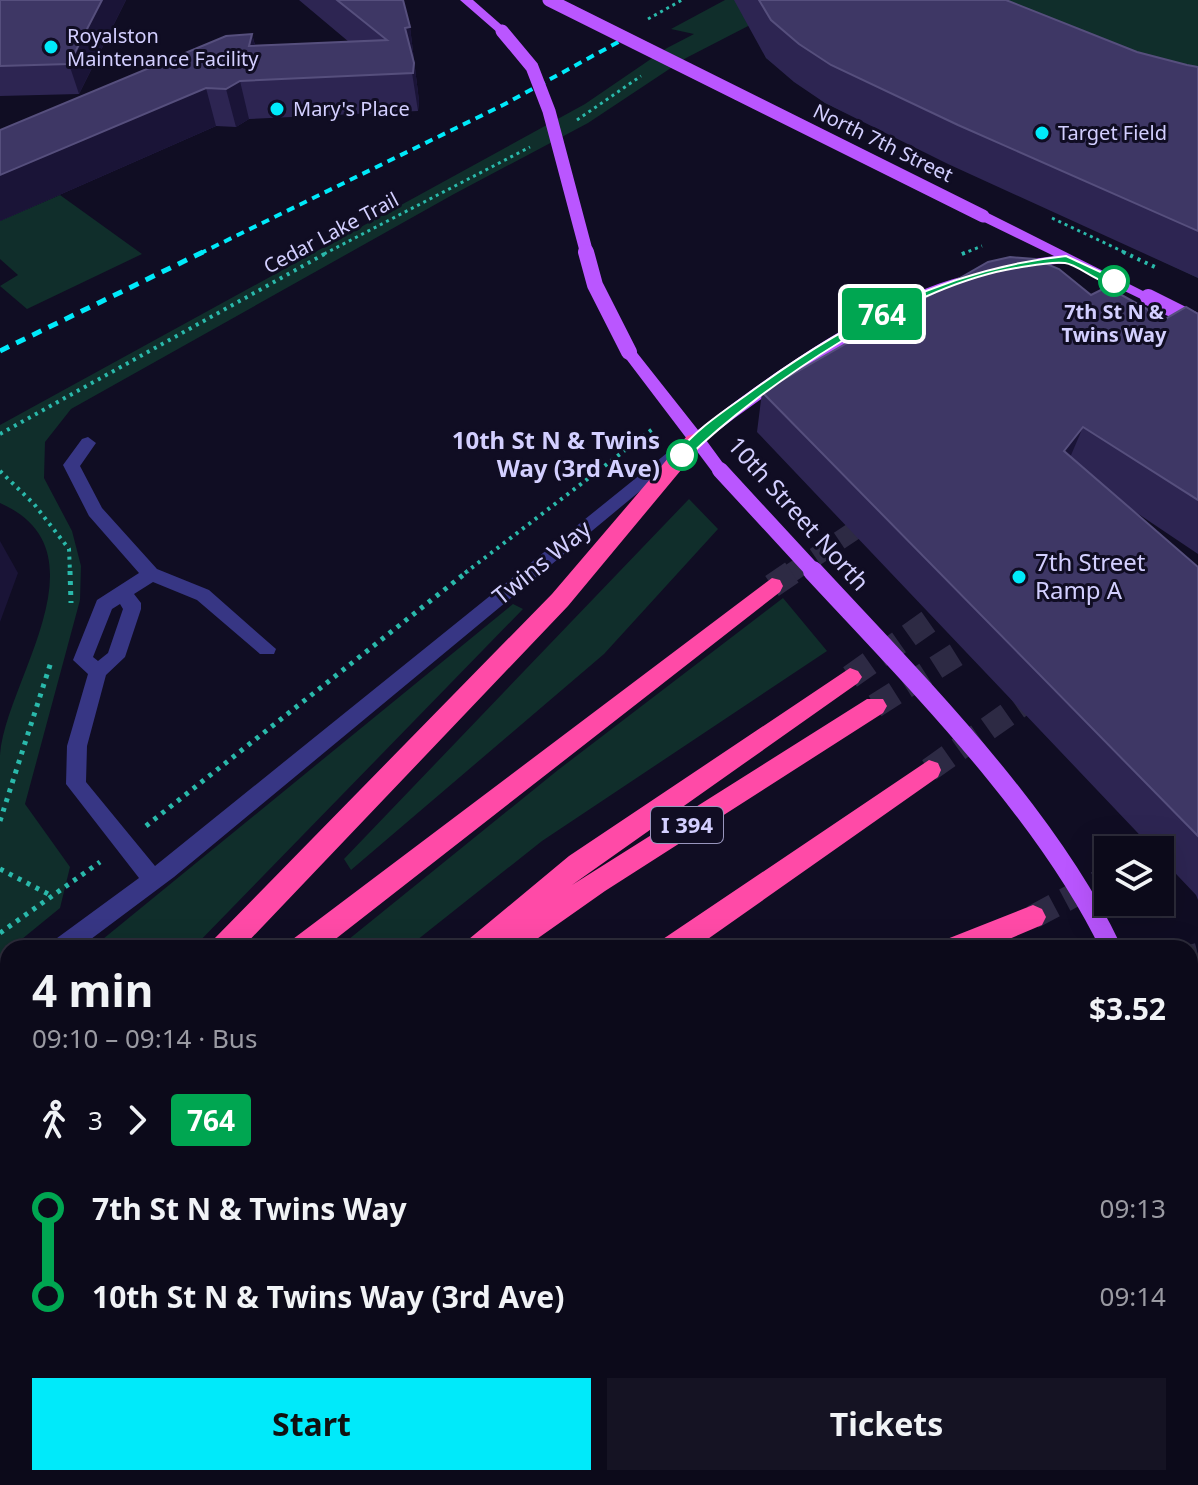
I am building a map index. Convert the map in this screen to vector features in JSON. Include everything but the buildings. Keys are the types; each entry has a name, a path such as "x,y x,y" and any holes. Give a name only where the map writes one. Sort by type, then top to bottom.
{"highway":[{"path":"232,940 560,600 694,441"},
{"path":"313,940 772,586"},
{"path":"488,940 578,864 850,677"},
{"name":"I 394","path":"514,940 596,883 875,706"},
{"path":"685,940 929,770"},
{"path":"977,940 1033,917"}],"main road":[{"name":"10th Street North","path":"466,0 502,31 532,67 549,111 595,285 629,352 694,441 834,597 918,682 1030,818 1095,912 1107,940"},
{"name":"North 7th Street","path":"549,0 1198,322"},
{"path":"1000,269 1066,259"},
{"name":"Twins Way","path":"694,441 761,387 877,316 975,276"}],"street":[{"name":"Twins Way","path":"72,940 153,879 694,441"},
{"path":"88,443 71,465 95,512 151,574 203,595 267,649"},
{"path":"98,671 86,664 85,653 99,612 110,600 151,574"},
{"path":"122,595 132,603 126,628 116,657 98,671 77,746 76,784 153,879"}],"path":[{"path":"638,26 682,0"},
{"path":"575,121 648,72"},
{"name":"Cedar Lake Trail","path":"0,434 376,225 544,141"},
{"path":"1051,217 1158,268"},
{"path":"0,933 124,843 642,435"},
{"path":"0,471 34,504 69,549 71,601 66,616"},
{"path":"0,821 52,660"},
{"path":"0,869 52,896"}],"green space":[{"name":"Target Field","path":"725,0 1198,0 1198,278 825,103 766,58 752,24 686,58 588,123 454,194 71,409 45,442 44,478 72,531 81,566 80,600 25,804 70,867 60,908 21,940 0,940 0,755 6,725 43,620 50,585 47,552 32,525 0,503 0,425 585,104 667,48 694,34 671,29"},
{"path":"60,195 142,254 27,309 0,286 18,275 0,259 0,221"},
{"path":"689,499 718,529 604,654 351,870 344,859"},
{"path":"783,598 827,651 542,841 417,940 348,940 558,770"},
{"path":"513,604 523,609 201,940 102,940"}],"tunnel":[{"path":"791,573 879,514"},
{"path":"772,586 794,571"},
{"path":"850,677 959,600"},
{"path":"875,706 989,634"},
{"path":"929,770 1045,688"},
{"path":"1033,917 1094,884"}],"railway":[{"path":"199,254 503,105 631,35"},
{"path":"0,351 203,252"}],"bus line":[{"name":"764","path":"682,455 694,441 761,387 877,316 963,280 1013,265 1066,259 1114,281"}],"place":[{"name":"Royalston Maintenance Facility","path":"51,47"},
{"name":"Mary's Place","path":"277,109"},
{"name":"Target Field","path":"1042,133"},
{"name":"7th St N & Twins Way","path":"1114,281"},
{"name":"10th St N & Twins Way (3rd Ave)","path":"682,455"},
{"name":"7th Street Ramp A","path":"1019,577"}]}
